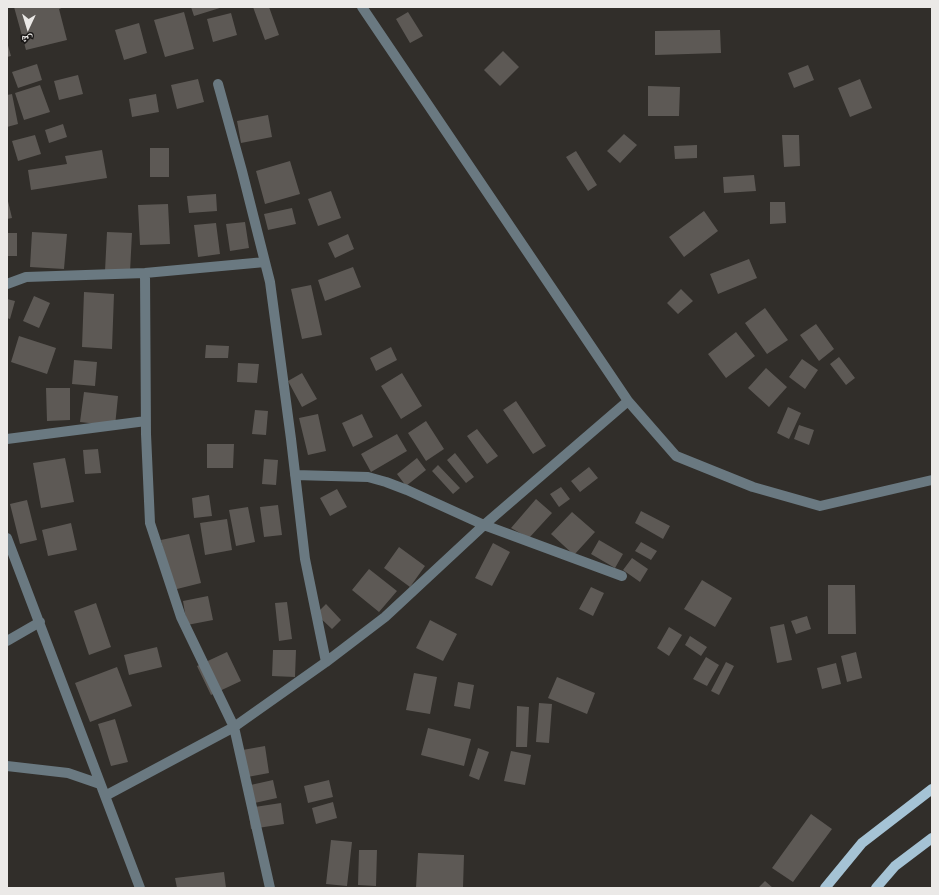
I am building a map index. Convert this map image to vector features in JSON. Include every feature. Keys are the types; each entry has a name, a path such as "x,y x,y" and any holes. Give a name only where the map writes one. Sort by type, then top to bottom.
{"main road":[{"path":"825,888 862,843 932,789"},
{"path":"876,888 895,866 932,838"}],"street":[{"path":"362,7 628,401 676,456 753,486 820,506 932,480"},
{"path":"218,84 265,262 272,298 305,559 326,662"},
{"path":"7,284 26,277 145,273 265,262"},
{"path":"145,273 146,421 150,524 181,617 234,727 270,888"},
{"path":"105,796 234,727 326,662 385,617 484,525 628,401"},
{"path":"7,439 146,421"},
{"path":"295,475 368,477 407,490 484,525 622,576"},
{"path":"7,538 140,888"},
{"path":"7,640 40,622"},
{"path":"7,766 68,773 100,784"}],"building":[{"path":"14,7 64,7 59,9 67,40 26,50"},
{"path":"191,7 223,7 194,16"},
{"path":"253,7 269,7 279,35 265,40"},
{"path":"184,12 194,49 165,57 154,20"},
{"path":"408,12 423,36 410,43 396,19"},
{"path":"231,13 237,35 213,42 207,19"},
{"path":"139,23 147,53 124,60 115,30"},
{"path":"720,30 721,53 655,55 655,31"},
{"path":"7,42 11,56 7,57"},
{"path":"503,51 519,67 500,86 484,70"},
{"path":"37,64 42,80 18,88 12,72"},
{"path":"808,65 814,80 794,88 788,73"},
{"path":"78,75 83,94 59,100 54,81"},
{"path":"198,79 204,102 177,109 171,85"},
{"path":"860,79 872,108 850,117 838,88"},
{"path":"40,85 50,112 24,120 15,93"},
{"path":"648,86 680,87 679,116 648,116"},
{"path":"12,94 18,124 7,127 7,95"},
{"path":"156,94 159,112 132,117 129,99"},
{"path":"268,115 272,137 241,143 237,121"},
{"path":"63,124 67,137 49,143 45,130"},
{"path":"624,134 637,145 620,163 607,151"},
{"path":"35,135 41,154 18,161 12,141"},
{"path":"782,135 799,135 800,166 784,167"},
{"path":"697,145 697,158 675,159 674,146"},
{"path":"150,148 169,148 169,177 150,177"},
{"path":"102,150 107,178 31,190 28,170 67,164 65,156"},
{"path":"576,151 597,185 588,191 566,157"},
{"path":"290,161 300,194 265,204 256,171"},
{"path":"754,175 756,191 724,193 723,177"},
{"path":"331,191 341,218 318,226 308,199"},
{"path":"216,194 217,211 189,213 187,196"},
{"path":"7,197 12,218 7,219"},
{"path":"770,202 785,202 786,223 770,224"},
{"path":"168,204 170,244 140,245 138,205"},
{"path":"292,208 296,224 268,230 264,214"},
{"path":"704,211 718,231 684,257 669,237"},
{"path":"245,222 249,248 230,251 226,224"},
{"path":"216,223 220,254 198,257 194,225"},
{"path":"32,232 67,234 64,269 30,267"},
{"path":"107,232 132,233 130,272 105,271"},
{"path":"7,233 17,233 17,256 7,256"},
{"path":"348,234 354,249 335,258 328,243"},
{"path":"749,259 757,278 718,294 710,274"},
{"path":"353,267 361,287 325,301 318,280"},
{"path":"311,285 322,335 302,339 291,289"},
{"path":"681,289 693,301 678,314 667,303"},
{"path":"84,292 114,294 112,349 82,347"},
{"path":"34,296 50,303 39,328 23,321"},
{"path":"7,299 15,301 10,319 7,318"},
{"path":"765,308 788,340 767,354 745,323"},
{"path":"816,324 834,349 819,361 800,335"},
{"path":"736,332 755,356 726,378 708,354"},
{"path":"19,336 56,348 47,374 11,362"},
{"path":"206,345 229,346 228,358 205,358"},
{"path":"391,347 397,360 376,371 370,358"},
{"path":"839,357 855,378 846,385 830,364"},
{"path":"802,359 818,370 805,389 789,377"},
{"path":"74,360 97,362 95,386 72,384"},
{"path":"238,363 259,364 257,383 237,382"},
{"path":"766,368 787,387 769,407 748,388"},
{"path":"302,373 317,399 302,407 288,381"},
{"path":"402,373 422,406 401,419 381,386"},
{"path":"46,388 70,388 70,420 47,421"},
{"path":"84,392 118,396 115,426 80,422"},
{"path":"516,401 546,446 533,454 503,410"},
{"path":"788,407 801,413 789,439 777,433"},
{"path":"255,410 268,411 266,435 252,434"},
{"path":"318,414 326,451 308,455 299,418"},
{"path":"362,414 373,437 353,447 342,423"},
{"path":"426,421 444,449 426,461 408,433"},
{"path":"799,425 814,430 809,445 794,439"},
{"path":"477,429 498,456 487,464 467,436"},
{"path":"397,434 407,451 371,472 361,454"},
{"path":"207,444 234,444 233,468 207,468"},
{"path":"98,449 101,473 85,474 83,450"},
{"path":"455,453 474,477 466,483 447,460"},
{"path":"65,458 74,502 41,508 33,463"},
{"path":"417,458 426,470 406,486 397,474"},
{"path":"264,459 278,460 276,485 262,484"},
{"path":"438,465 460,488 453,494 432,471"},
{"path":"589,467 598,478 580,492 571,481"},
{"path":"561,487 570,499 559,507 550,494"},
{"path":"337,489 347,507 330,516 320,498"},
{"path":"209,495 212,516 194,518 192,498"},
{"path":"536,499 552,513 529,538 511,528"},
{"path":"27,500 37,540 20,544 10,504"},
{"path":"278,505 282,535 264,537 260,507"},
{"path":"248,507 255,542 236,546 229,510"},
{"path":"641,511 670,526 663,539 635,523"},
{"path":"572,512 595,532 574,555 551,534"},
{"path":"227,519 232,550 205,555 200,523"},
{"path":"71,523 77,550 48,556 42,530"},
{"path":"189,534 201,583 173,590 161,540"},
{"path":"599,540 623,554 615,568 591,554"},
{"path":"641,542 657,551 651,560 635,551"},
{"path":"493,543 510,552 492,586 475,578"},
{"path":"399,547 425,566 410,587 384,568"},
{"path":"632,558 648,569 640,582 623,570"},
{"path":"369,569 397,591 379,612 352,590"},
{"path":"702,580 732,598 715,627 684,609"},
{"path":"828,585 855,585 856,634 828,634"},
{"path":"591,587 604,593 593,616 579,609"},
{"path":"208,596 213,620 187,625 183,601"},
{"path":"287,602 292,639 279,641 275,603"},
{"path":"96,603 111,647 89,655 74,611"},
{"path":"326,604 341,620 332,629 316,614"},
{"path":"807,616 811,629 796,634 791,621"},
{"path":"430,620 457,634 443,661 416,648"},
{"path":"784,624 792,660 777,663 770,627"},
{"path":"669,627 682,635 669,656 657,648"},
{"path":"690,636 707,647 701,656 685,645"},
{"path":"157,647 162,667 129,675 124,655"},
{"path":"273,650 296,650 295,677 272,676"},
{"path":"227,652 241,681 211,695 197,666"},
{"path":"856,652 862,678 847,682 841,656"},
{"path":"706,657 719,665 707,686 693,679"},
{"path":"726,662 734,666 719,695 711,691"},
{"path":"836,663 841,684 822,689 817,668"},
{"path":"117,667 132,706 90,722 75,683"},
{"path":"414,673 437,677 430,714 406,710"},
{"path":"557,677 595,693 587,714 548,698"},
{"path":"458,682 474,685 470,709 454,706"},
{"path":"539,703 552,704 549,743 536,742"},
{"path":"517,706 529,707 527,747 516,747"},
{"path":"115,719 128,762 111,766 98,724"},
{"path":"428,728 471,739 464,766 421,755"},
{"path":"265,746 269,773 242,778 237,751"},
{"path":"478,748 489,752 479,780 469,776"},
{"path":"511,751 531,755 525,785 504,781"},
{"path":"273,780 277,798 250,804 246,786"},
{"path":"329,780 333,797 308,803 304,786"},
{"path":"333,802 337,818 316,824 312,808"},
{"path":"281,803 284,824 251,829 248,808"},
{"path":"811,814 832,829 793,882 772,868"},
{"path":"331,840 352,842 347,886 326,884"},
{"path":"359,850 377,850 376,886 358,885"},
{"path":"418,853 464,855 463,888 416,888"},
{"path":"224,872 226,888 177,888 175,878"},
{"path":"765,881 773,888 758,888"}]}
